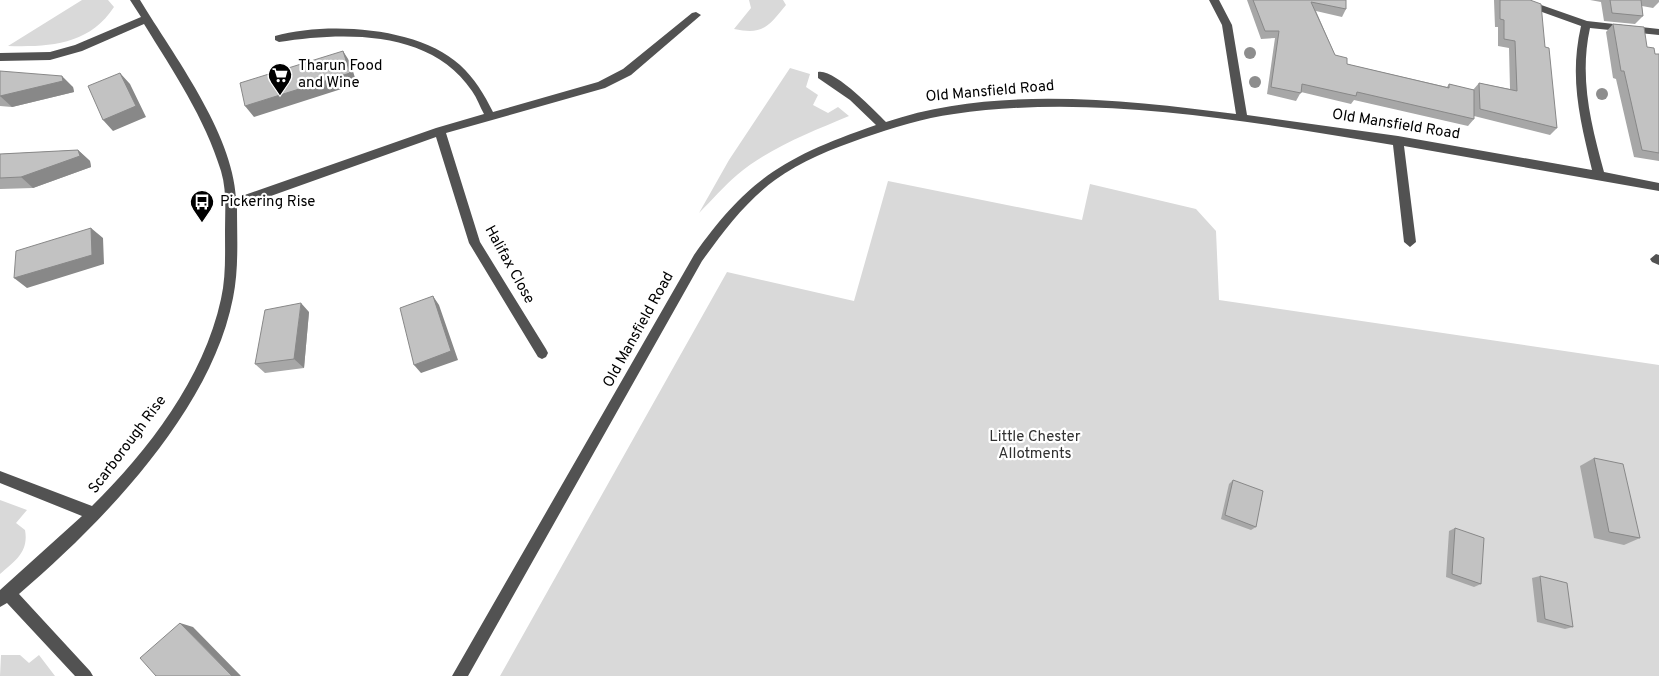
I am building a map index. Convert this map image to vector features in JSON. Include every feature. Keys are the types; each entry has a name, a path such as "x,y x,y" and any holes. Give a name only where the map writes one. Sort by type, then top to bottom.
{"street":[{"name":"Scarborough Rise","path":"4,596 95,514 160,434 186,395 211,348 225,307 231,274 231,205 227,173 210,129 135,0"},
{"path":"1214,0 1227,25 1231,41 1242,119"},
{"path":"1517,0 1586,24 1659,32"},
{"path":"231,205 440,132 602,85 627,72 696,15"},
{"path":"0,56 50,56 78,48 146,19"},
{"path":"1586,24 1580,45 1578,70 1581,98 1599,175"},
{"path":"279,38 304,33 358,32 389,36 421,46 445,58 467,76 484,97 490,116"},
{"path":"822,75 854,97 883,125"},
{"name":"Old Mansfield Road","path":"460,676 698,258 721,225 742,201 785,168 814,153 883,125 929,112 958,108 1048,102 1147,107 1398,140 1659,187"},
{"name":"Halifax Close","path":"440,132 475,243 542,353"},
{"path":"1398,140 1410,242"},
{"path":"0,477 95,514"},
{"path":"4,596 85,676"}],"green space":[{"path":"82,0 108,0 114,7 104,20 81,36 67,41 39,46 8,46"},
{"path":"749,0 783,0 786,5 764,28 752,31 734,29 751,8"},
{"path":"790,68 810,74 806,87 818,95 813,105 828,113 838,107 849,116 791,141 749,165 732,179 699,213 729,160"},
{"name":"Little Chester Allotments","path":"888,181 1082,220 1090,184 1196,209 1216,231 1219,300 1659,365 1659,676 500,676 727,272 854,301"},
{"path":"0,500 27,510 16,523 25,530 26,538 23,550 16,560 0,574"},
{"path":"1,655 20,655 29,663 39,655 55,676 0,676"}],"building":[{"path":"1253,0 1346,0 1346,9 1311,2 1335,55 1347,58 1347,64 1449,88 1449,84 1474,90 1474,119 1357,92 1356,96 1302,84 1301,93 1271,87 1279,31 1265,31"},
{"path":"1500,0 1530,0 1541,4 1545,47 1549,48 1557,128 1480,109 1479,83 1517,91 1515,41 1504,39 1504,20 1500,19"},
{"path":"1610,0 1641,0 1643,16 1612,13"},
{"path":"1613,24 1644,27 1647,47 1654,48 1655,54 1659,54 1659,153 1642,150 1624,71 1621,71"},
{"path":"343,51 350,73 245,106 240,83"},
{"path":"0,71 62,76 63,81 0,96"},
{"path":"120,73 136,106 103,120 88,86"},
{"path":"78,150 80,156 21,177 0,178 0,154"},
{"path":"91,228 92,255 14,278 16,251"},
{"path":"433,296 451,351 414,365 400,308"},
{"path":"301,303 294,359 255,364 265,310"},
{"path":"1594,458 1623,464 1640,538 1609,532"},
{"path":"1233,480 1263,491 1256,527 1225,515"},
{"path":"1455,528 1484,538 1481,584 1452,574"},
{"path":"1540,576 1567,583 1573,627 1545,619"},
{"path":"180,623 232,676 156,676 140,658"}],"place":[{"name":"Tharun Food and Wine","path":"280,96"},
{"name":"Pickering Rise","path":"202,223"}]}
